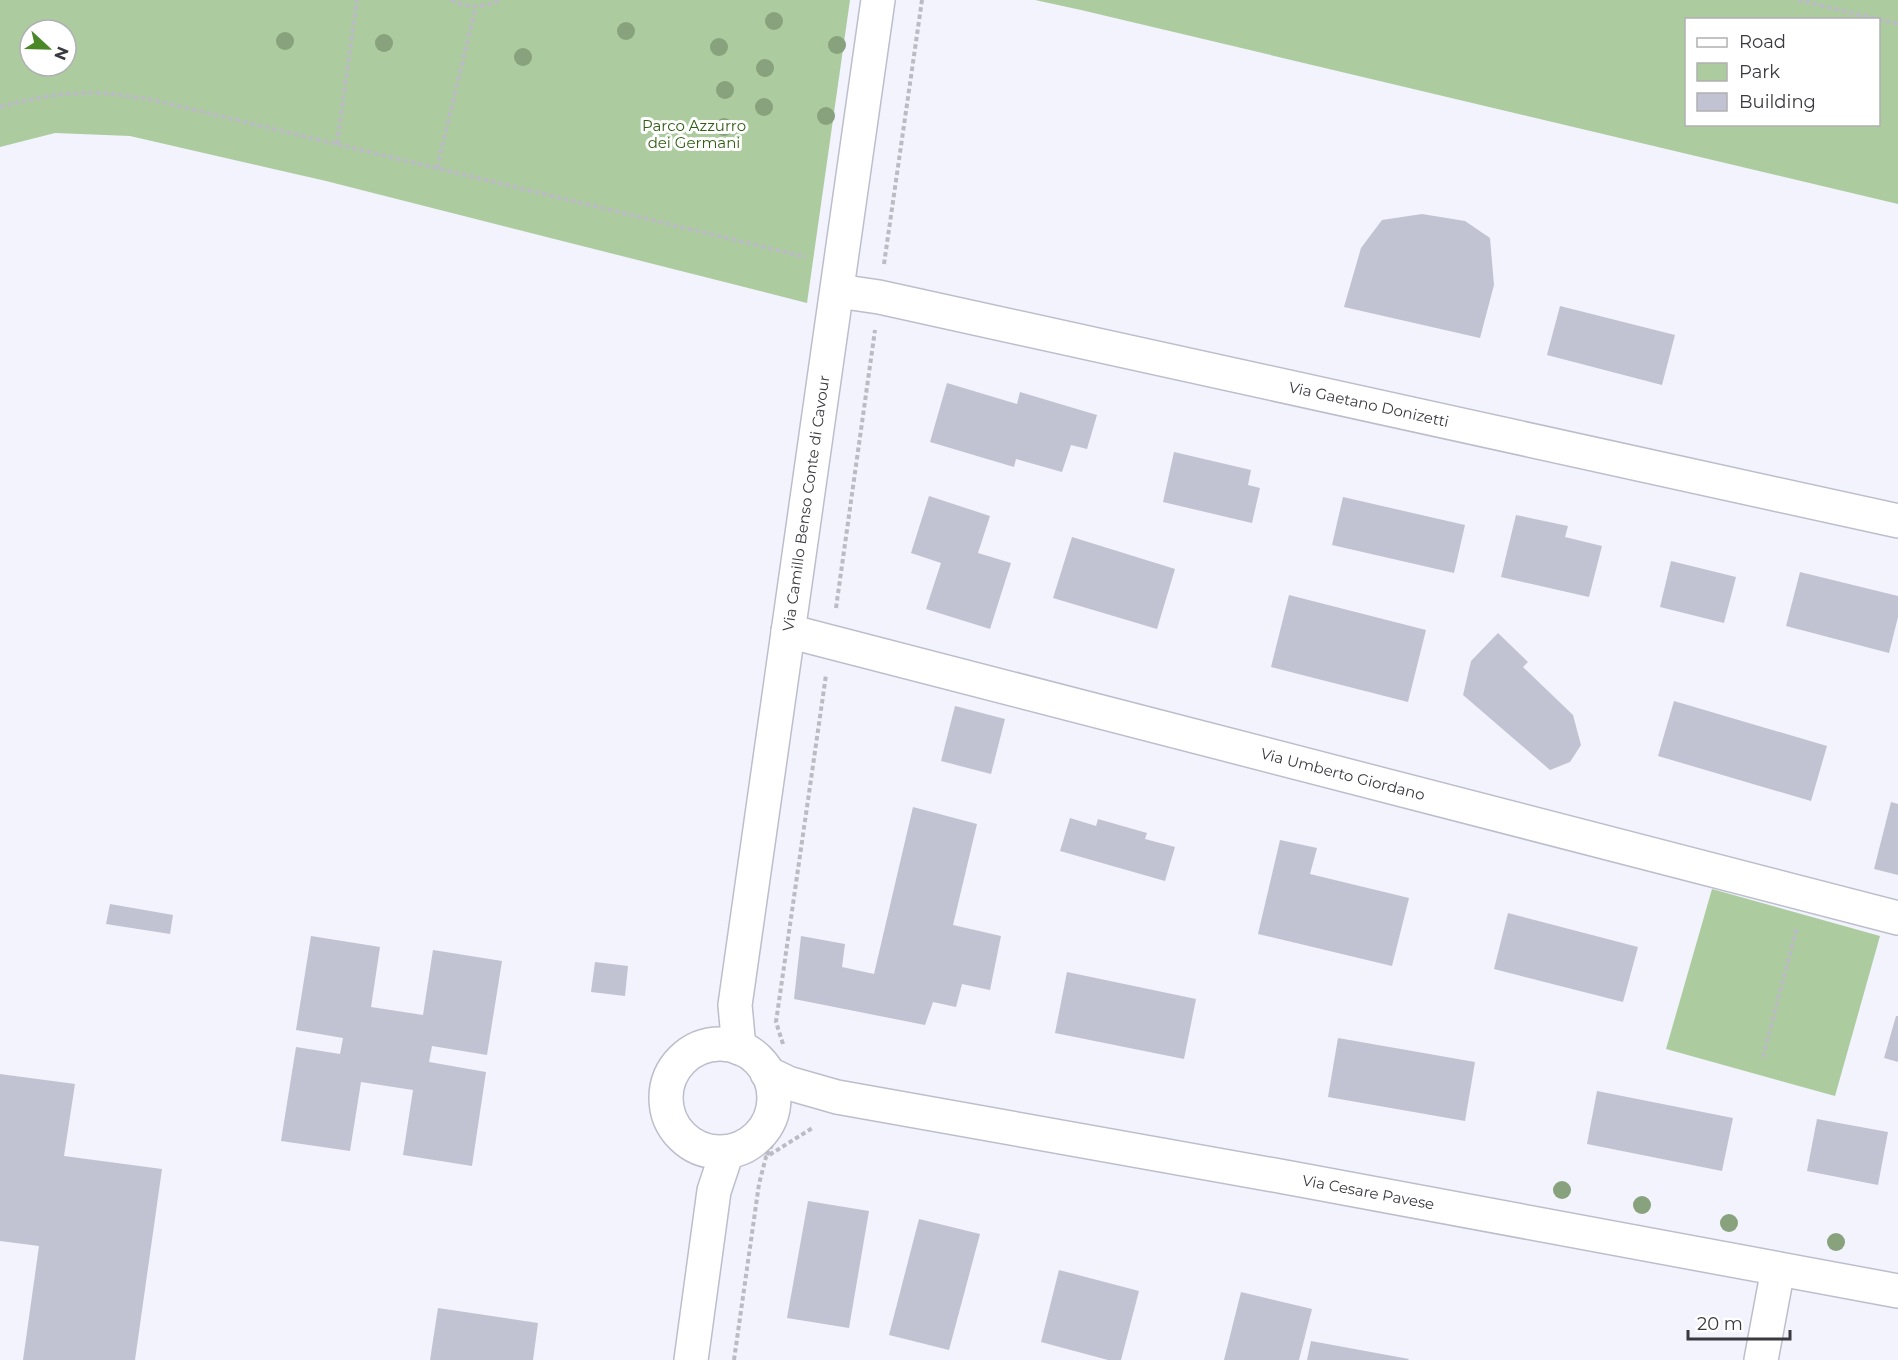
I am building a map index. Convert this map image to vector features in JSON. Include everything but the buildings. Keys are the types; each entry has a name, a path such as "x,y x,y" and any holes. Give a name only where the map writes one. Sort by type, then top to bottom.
{"street":[{"name":"Via Camillo Benso Conte di Cavour","path":"723,1047 735,1005 878,0"},
{"name":"Via Gaetano Donizetti","path":"839,277 879,297 1898,521"},
{"name":"Via Umberto Giordano","path":"788,631 1898,918"},
{"path":"723,1047 755,1058 778,1096 763,1131 751,1142 737,1150 711,1152 694,1146 682,1137 667,1109 666,1093 670,1078 681,1061 697,1050 723,1047"},
{"name":"Via Cesare Pavese","path":"778,1096 837,1097 1285,1177 1898,1291"},
{"path":"694,1146 714,1191"},
{"path":"691,1360 714,1191 727,1152"},
{"path":"1761,1360 1778,1269"}],"path":[{"path":"337,144 357,0"},
{"path":"451,0 465,6 488,5 500,0"},
{"path":"734,1360 759,1184 787,1056 776,1022 922,0"},
{"path":"1798,0 1873,18"},
{"path":"437,168 476,6"},
{"path":"1880,20 1898,24"},
{"path":"0,106 45,96 74,93 111,94 149,99 813,259 839,277"},
{"path":"1763,1057 1806,894"},
{"path":"766,1157 812,1127 824,1129"}],"green space":[{"name":"Parco Azzurro dei Germani","path":"0,0 850,0 807,303 326,181 130,136 55,133 0,147"},
{"path":"1035,0 1898,0 1898,204 1081,10"},
{"path":"1712,889 1880,936 1835,1096 1666,1049"}]}
